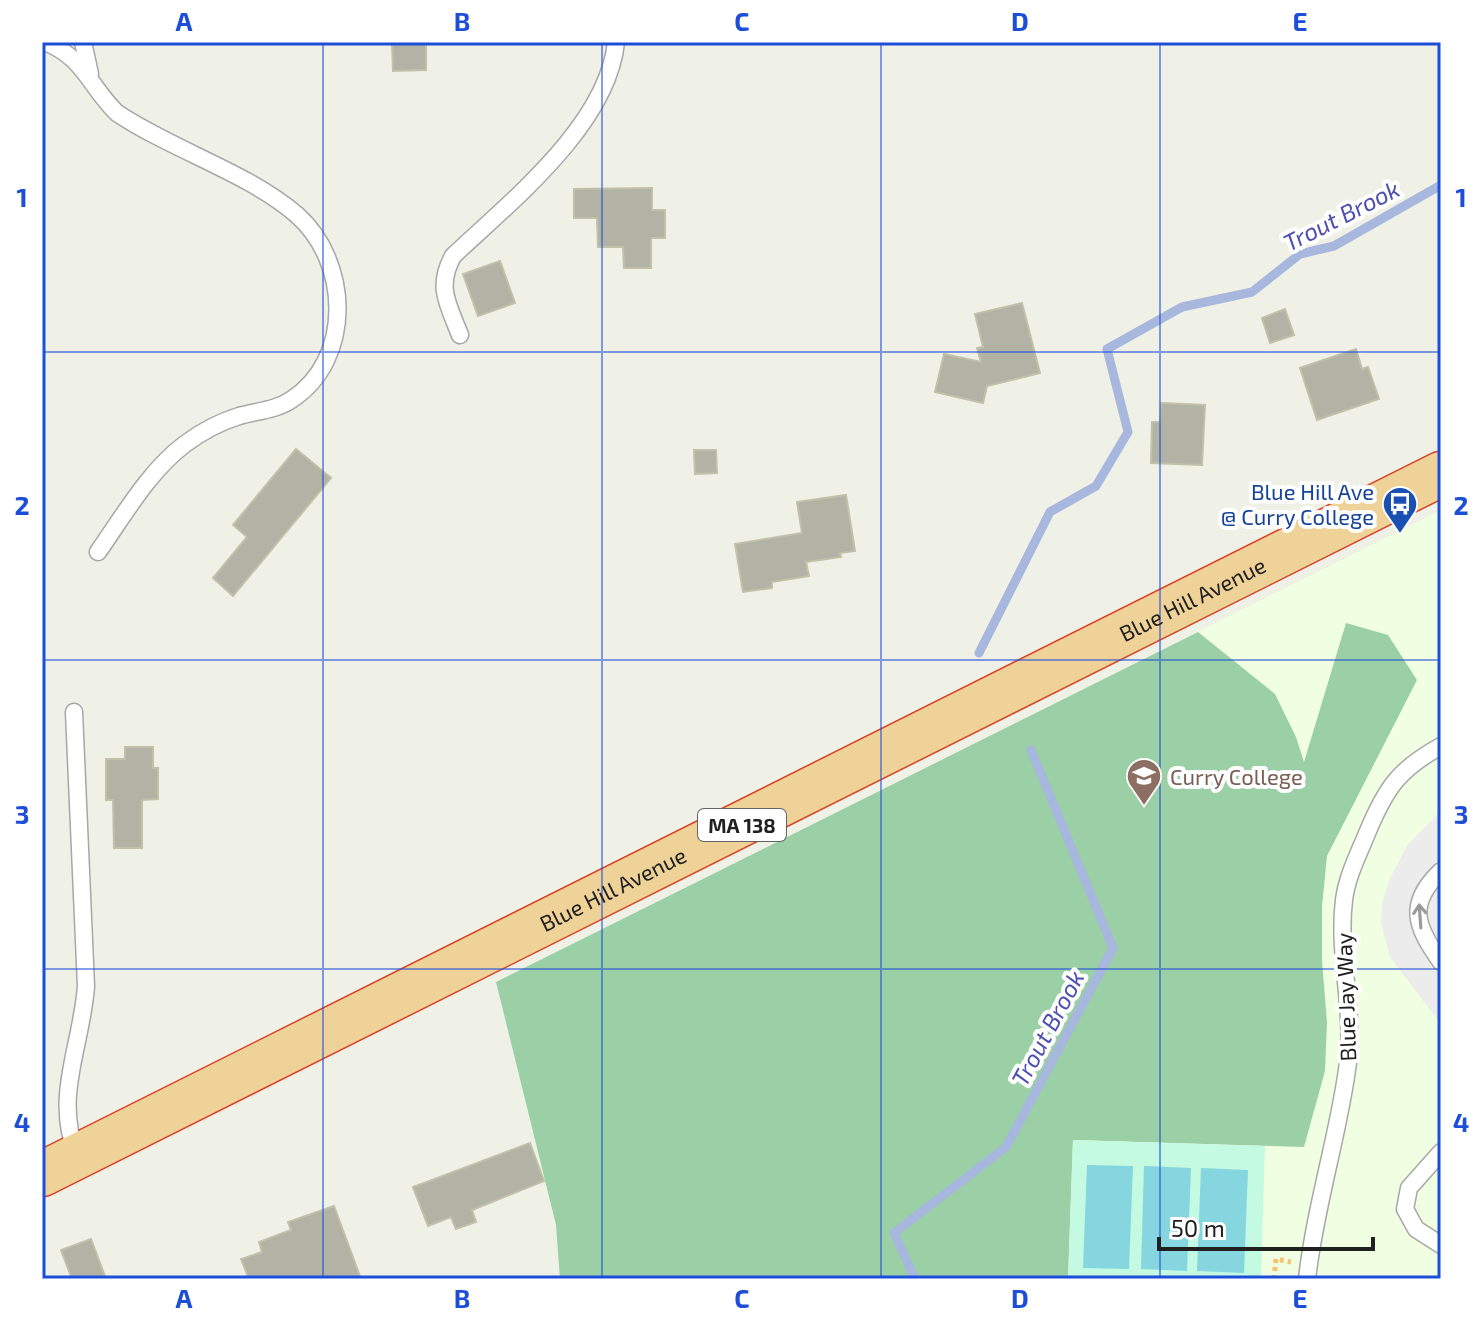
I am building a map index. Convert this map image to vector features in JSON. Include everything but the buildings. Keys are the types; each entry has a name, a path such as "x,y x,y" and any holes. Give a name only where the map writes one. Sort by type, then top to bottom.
{"highway":[{"name":"Blue Hill Avenue","path":"60,1166 1441,474"}],"lane":[{"path":"45,42 65,52 90,76"},
{"path":"83,42 90,76 105,102 117,113 270,195 298,216 322,244 336,279 338,297 331,350 316,378 291,400 277,407 228,420 184,445 152,477 98,552"},
{"path":"460,335 443,286 446,269 453,256 524,189 573,136 605,82 616,42"},
{"path":"60,1166 66,1102 84,1012 86,986 74,712"},
{"name":"Blue Jay Way","path":"1307,1279 1349,1054 1350,1023 1343,926 1346,888 1388,790 1411,764 1441,746"},
{"path":"1441,871 1423,893 1418,911 1422,932 1441,962"},
{"path":"1441,1152 1409,1188 1405,1209 1416,1229 1441,1245"}],"path":[{"path":"1274,1279 1276,1259"}],"shaded area":[{"name":"Curry College","path":"1441,510 1441,1279 569,1279 496,982"},
{"path":"1441,811 1441,1024 1390,957 1381,923 1382,903 1390,878 1408,844"},
{"path":"1073,1140 1265,1146 1261,1279 1068,1279"},
{"path":"1087,1165 1133,1166 1129,1269 1083,1268"},
{"path":"1144,1166 1191,1168 1187,1271 1141,1269"},
{"path":"1201,1168 1248,1170 1244,1273 1197,1271"}],"green space":[{"name":"Curry College","path":"1346,623 1388,635 1417,680 1327,856 1322,906 1327,1022 1325,1071 1304,1147 1073,1140 1068,1279 560,1279 556,1225 496,982 1198,632 1275,694 1296,737 1304,762"}],"waterway":[{"name":"Trout Brook","path":"979,653 1050,512 1096,486 1128,432 1107,349 1182,307 1252,292 1300,254 1334,246 1441,185"},
{"name":"Trout Brook","path":"915,1279 894,1233 1006,1147 1113,948 1031,750"}],"place":[{"name":"Blue Hill Ave @ Curry College","path":"1400,535"},
{"name":"Curry College","path":"1144,807"}]}
